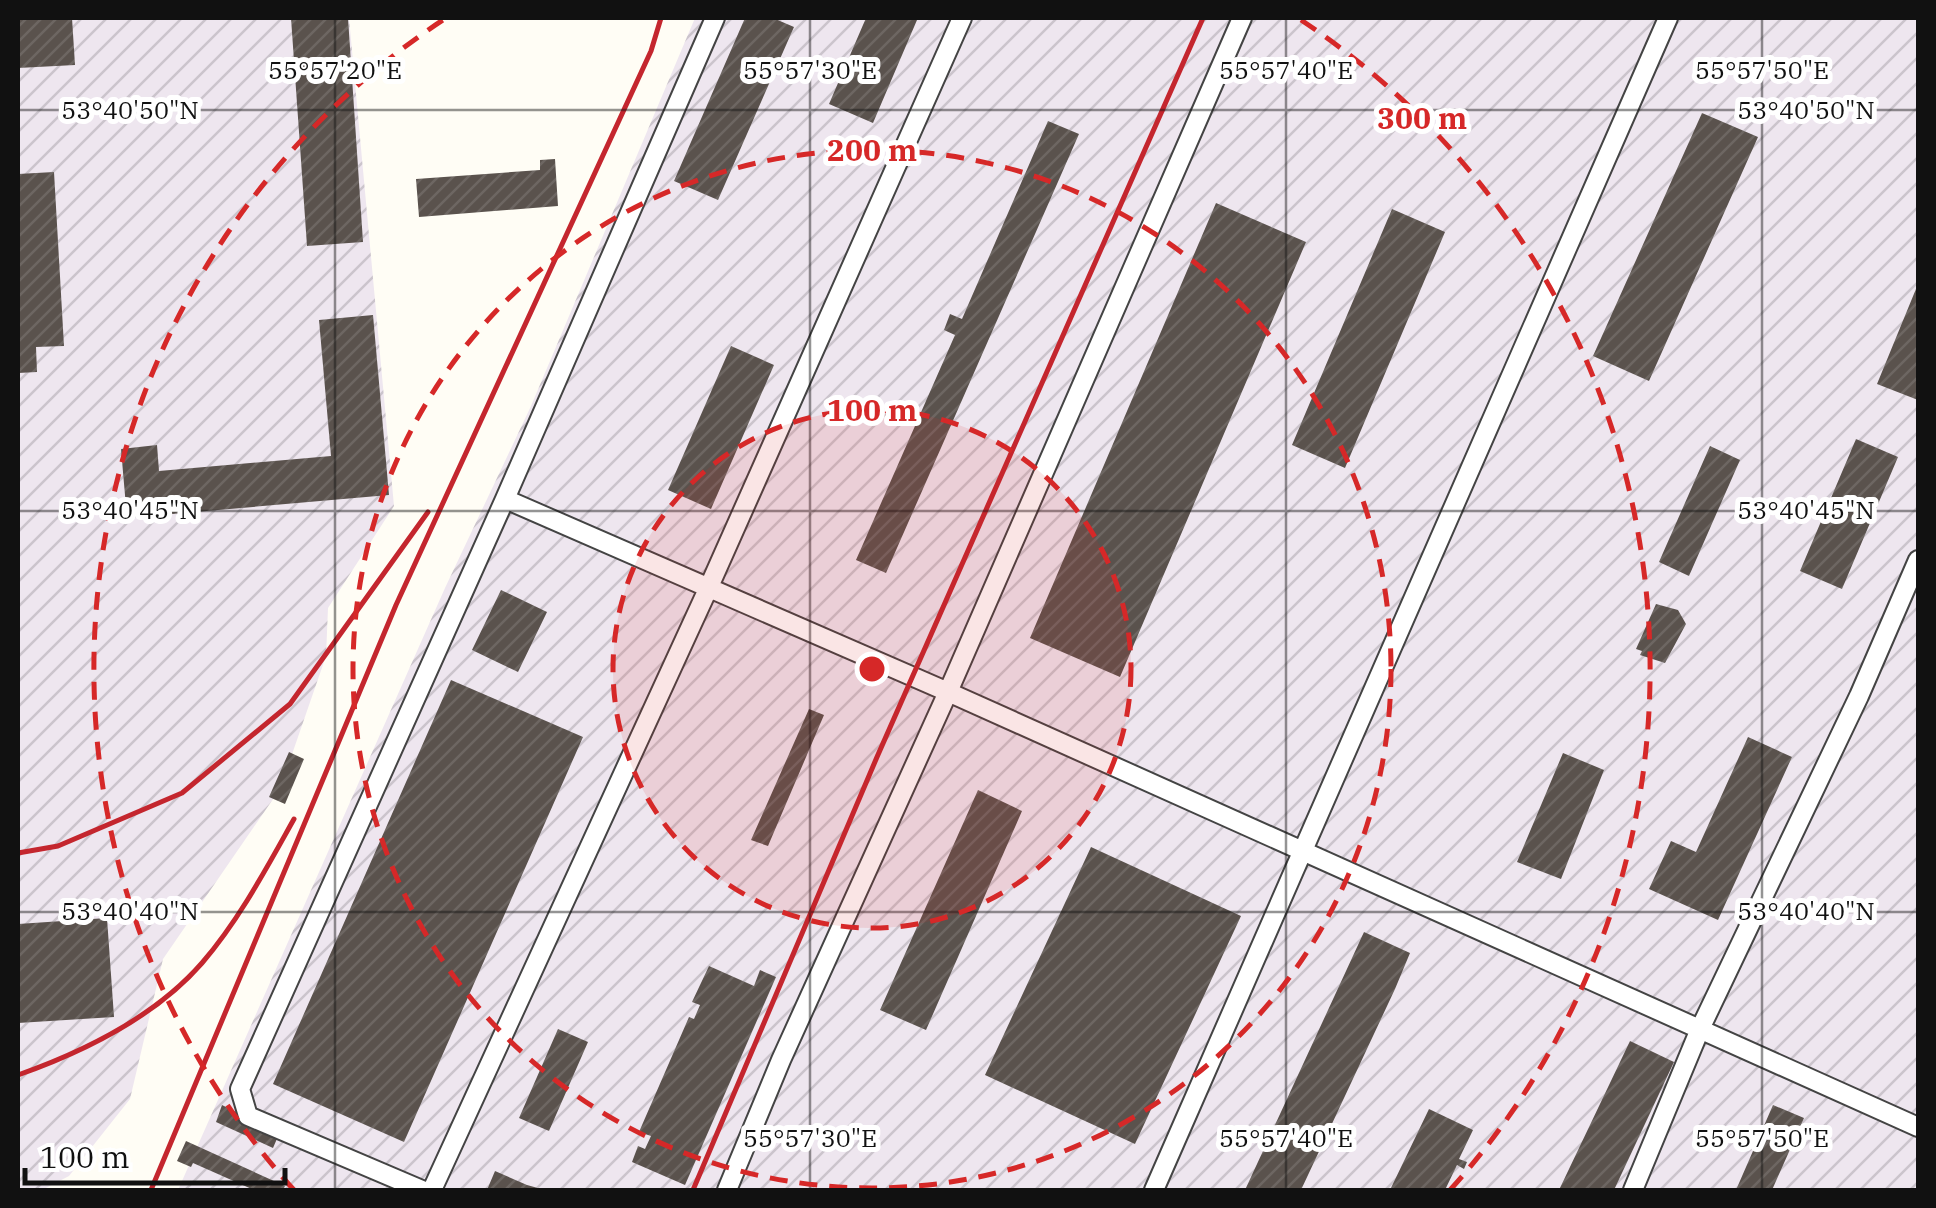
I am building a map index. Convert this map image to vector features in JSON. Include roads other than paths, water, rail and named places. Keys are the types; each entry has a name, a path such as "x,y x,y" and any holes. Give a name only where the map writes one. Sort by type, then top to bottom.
{"lane":[{"path":"422,1190 248,1116 240,1089 505,499 715,18"},
{"path":"432,1190 708,588 962,18"},
{"path":"727,1190 1242,18"},
{"path":"1154,1190 1668,18"},
{"path":"505,499 948,692 1918,1127"},
{"path":"1632,1190 1700,1029 1860,696 1918,560"}],"railway":[{"path":"151,1190 396,605 651,51 661,18"},
{"path":"693,1190 877,757 1203,18"},
{"path":"18,853 58,846 182,793 290,704 428,512"},
{"path":"18,1075 117,1031 183,982 228,929 294,819"}]}
